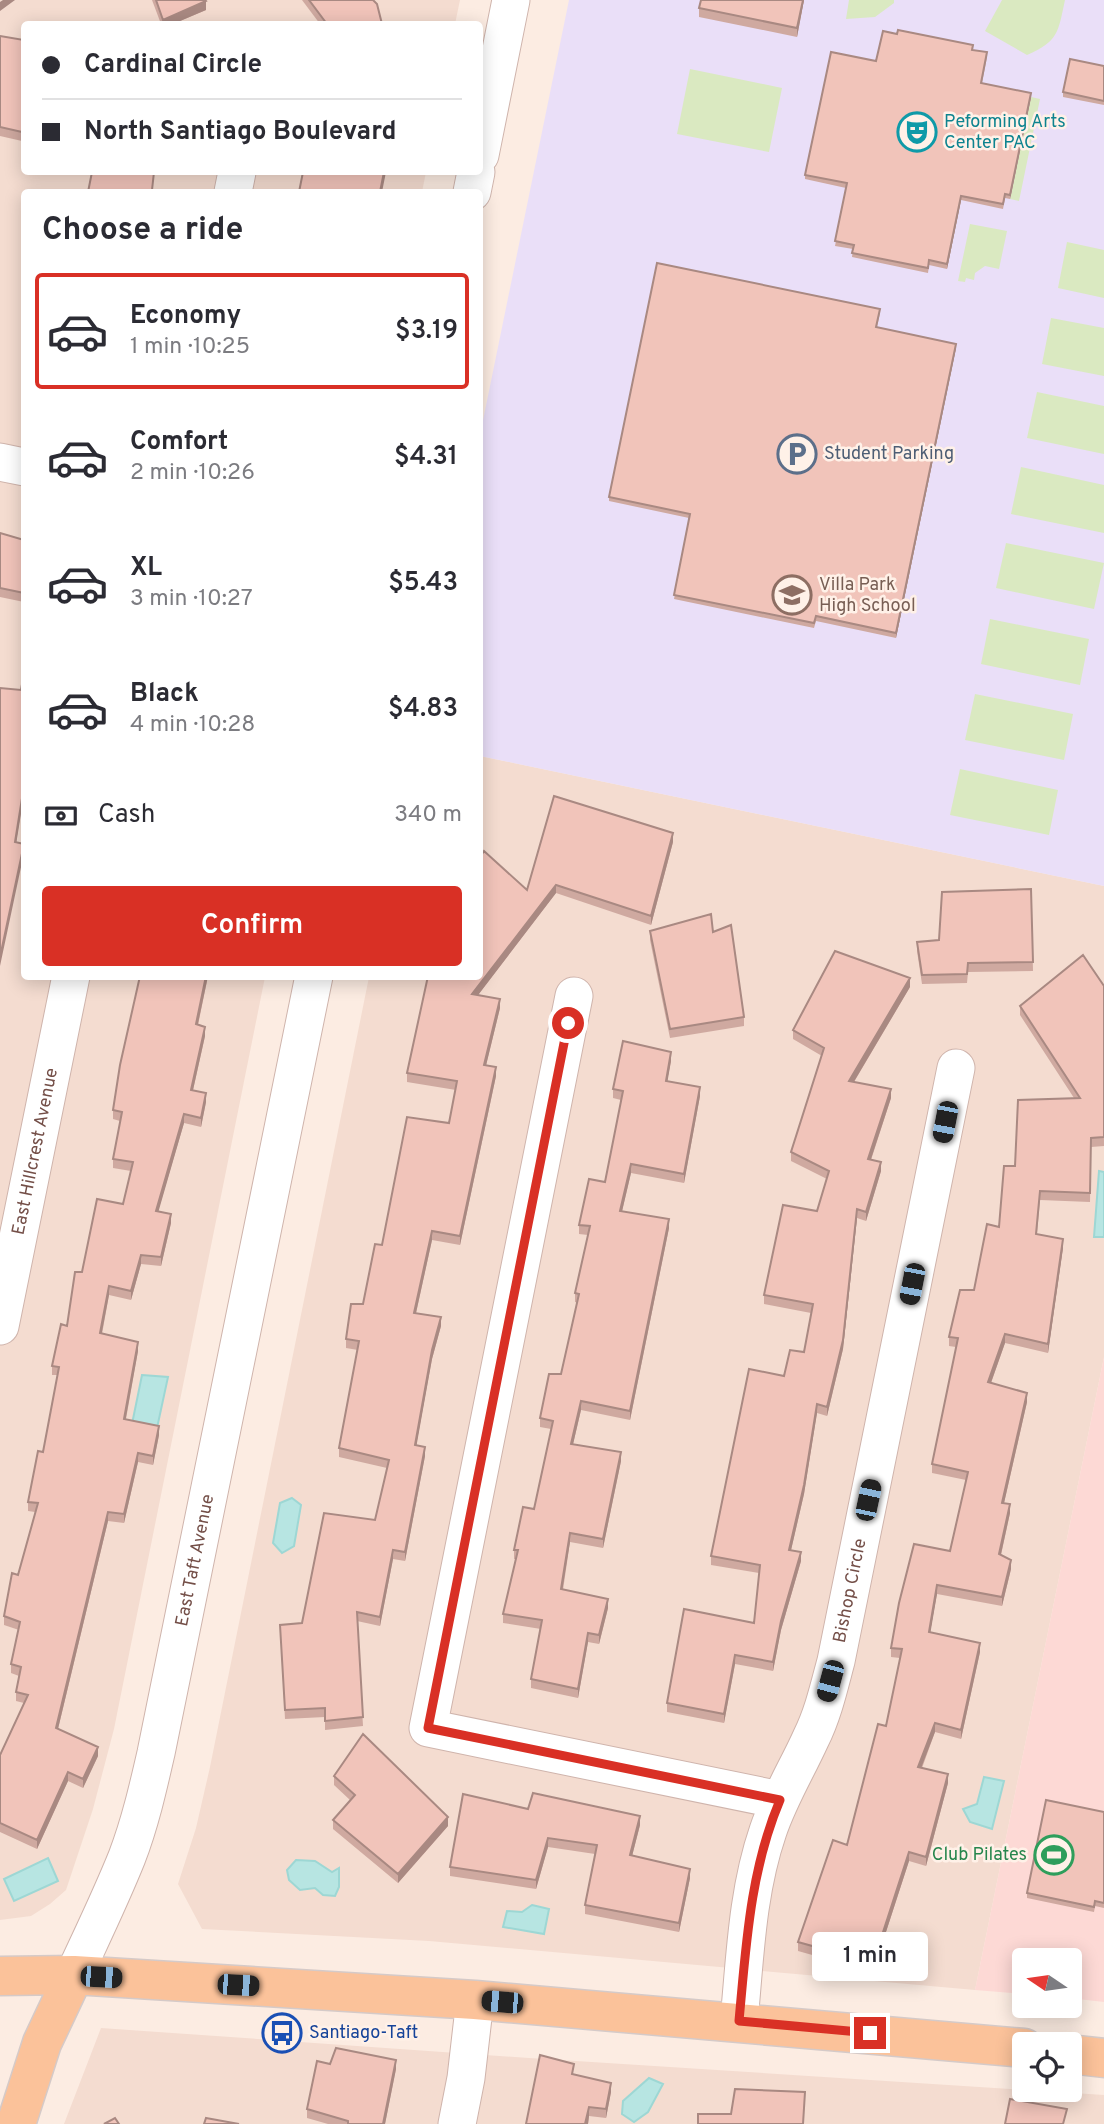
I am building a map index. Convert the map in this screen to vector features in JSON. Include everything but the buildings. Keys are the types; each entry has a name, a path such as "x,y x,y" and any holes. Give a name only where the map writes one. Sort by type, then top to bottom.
{"main road":[{"path":"0,1976 74,1975 475,2000 1012,2047"},
{"name":"East Taft Avenue","path":"16,2124 42,2043 74,1975"},
{"path":"1082,2055 1104,2058"}],"street":[{"path":"483,140 511,0"},
{"path":"0,463 21,466"},
{"name":"East Hillcrest Avenue","path":"0,1326 70,980"},
{"name":"East Taft Avenue","path":"74,1975 128,1854 145,1799 313,980"},
{"path":"573,996 428,1728 780,1800"},
{"name":"Bishop Circle","path":"739,2021 753,1888 768,1829 813,1735 836,1661 956,1068"},
{"path":"457,2124 466,2078 475,2000"}],"shaded area":[{"path":"0,0 460,0 456,21 21,21 21,175 425,175 423,189 21,189 21,980 264,980 114,1729 93,1809 66,1890 31,1916 0,1920"},
{"name":"Villa Park High School","path":"569,0 1104,0 1104,886 483,757 483,420"},
{"path":"483,757 1104,886 1104,1357 975,1990 429,1941 202,1929 178,1884 196,1828 368,980 483,980"},
{"path":"1104,1357 1104,2002 1082,1999 1082,1948 1012,1948 1012,1993 975,1990"},
{"path":"101,2028 1012,2089 1012,2102 1082,2102 1082,2094 1104,2095 1104,2124 64,2124"}],"green space":[{"path":"849,0 894,0 894,3 875,17 846,19"},
{"path":"1002,0 1065,0 1061,20 1051,40 1027,55 985,31"},
{"path":"690,69 782,88 769,152 677,134"},
{"path":"1031,97 1040,99 1019,201 1010,199"},
{"path":"970,224 1007,231 999,269 985,266 975,273 974,280 966,278 965,282 958,281"},
{"path":"1067,242 1104,250 1104,298 1058,288"},
{"path":"1051,318 1104,328 1104,376 1042,364"},
{"path":"1037,392 1104,406 1104,454 1027,438"},
{"path":"1021,467 1104,485 1104,533 1011,514"},
{"path":"1006,543 1104,563 1094,609 996,588"},
{"path":"990,619 1089,639 1080,685 981,664"},
{"path":"975,694 1073,714 1064,760 965,740"},
{"path":"960,769 1058,790 1049,835 950,815"}],"water":[{"path":"1099,1171 1104,1172 1104,1237 1094,1237"},
{"path":"142,1375 168,1377 157,1428 132,1424"},
{"path":"292,1498 301,1505 294,1546 282,1553 273,1543 280,1503"},
{"path":"984,1777 1004,1781 992,1829 970,1822 963,1809 977,1804"},
{"path":"48,1858 58,1881 14,1901 4,1879"},
{"path":"296,1860 315,1861 332,1872 339,1868 339,1887 335,1896 323,1895 315,1888 300,1890 289,1880 287,1870"},
{"path":"532,1905 549,1909 544,1934 503,1927 507,1911 522,1912"},
{"path":"649,2078 663,2084 648,2112 634,2122 622,2114 623,2101"}],"place":[{"name":"Peforming Arts Center PAC","path":"917,132"},
{"name":"Student Parking","path":"797,454"},
{"name":"Villa Park High School","path":"792,595"},
{"name":"Club Pilates","path":"1054,1855"},
{"name":"Santiago-Taft","path":"282,2033"}],"route":[{"path":"568,1023 428,1728 780,1800 768,1829 753,1888 739,2021 870,2033"}]}
